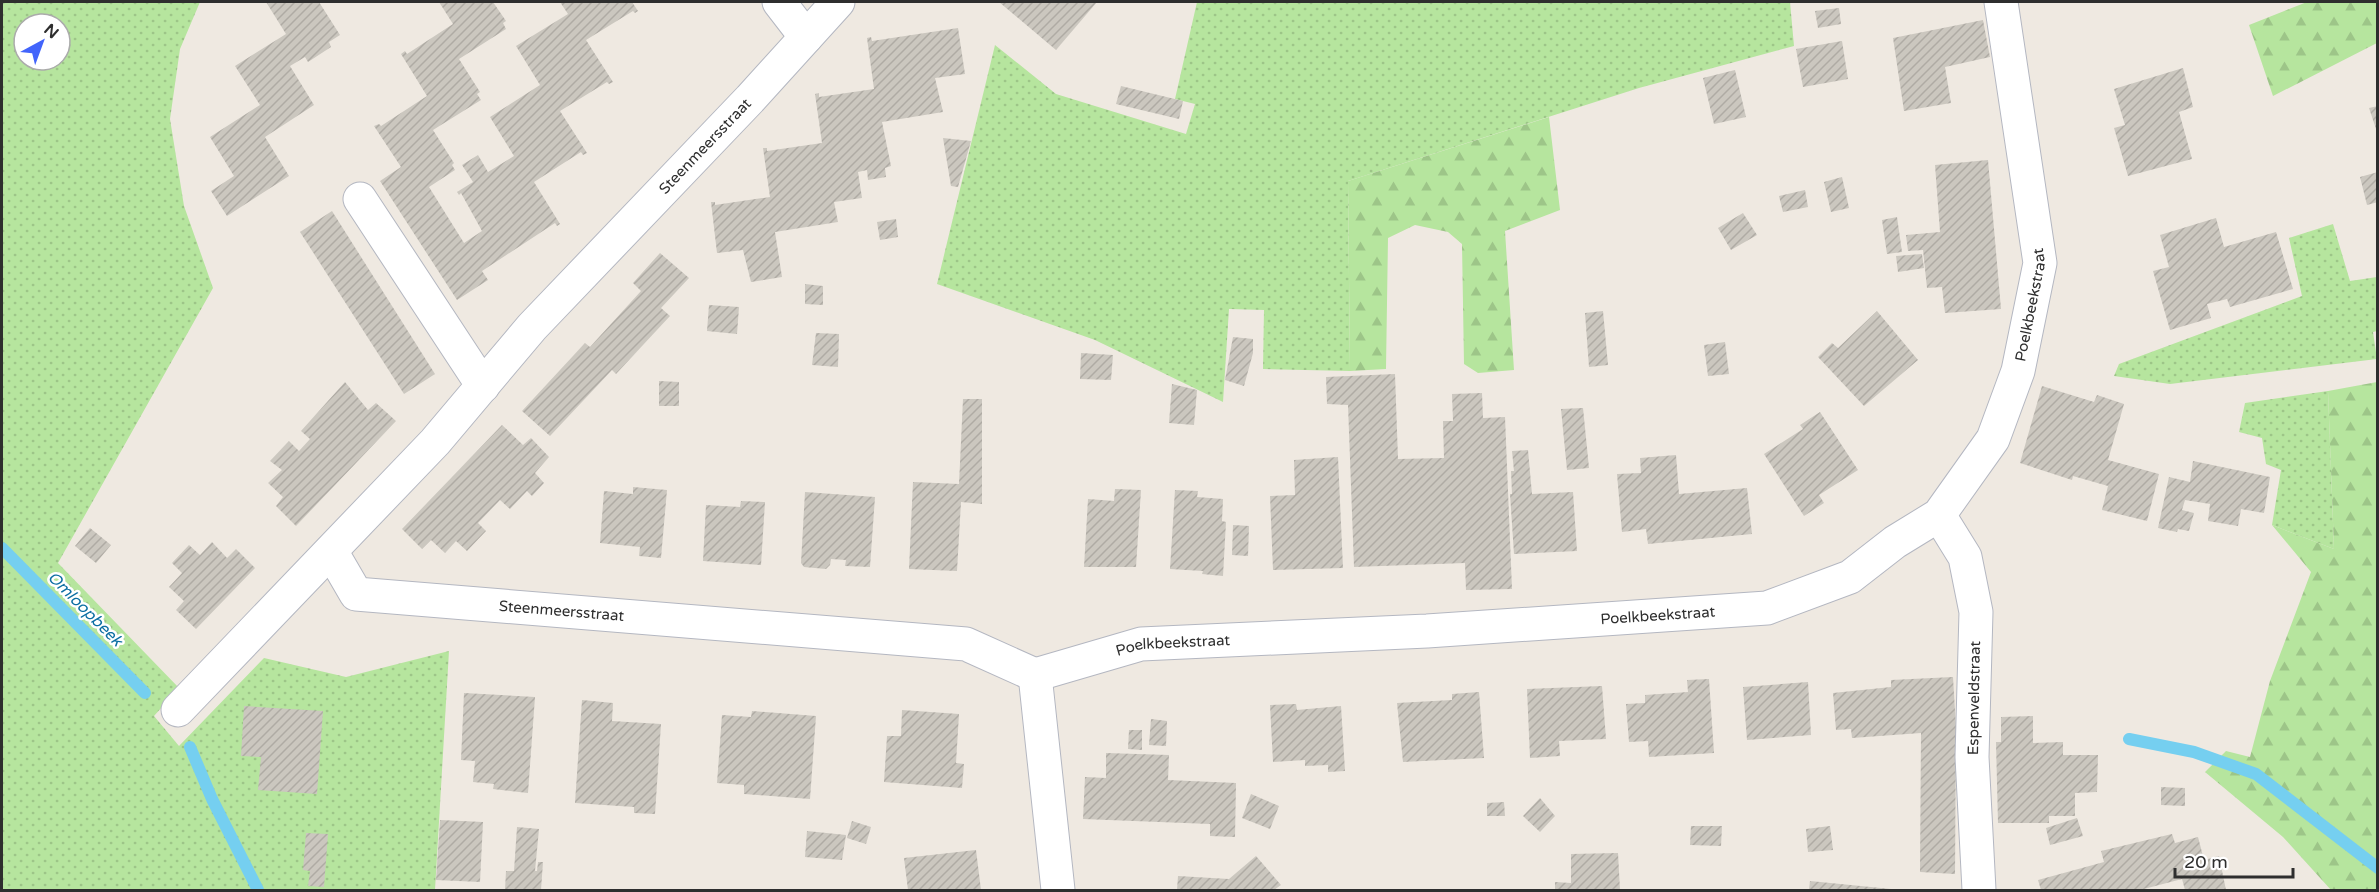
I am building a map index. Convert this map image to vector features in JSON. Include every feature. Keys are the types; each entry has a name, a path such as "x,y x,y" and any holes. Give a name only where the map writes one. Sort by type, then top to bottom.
{"street":[{"path":"779,2 806,37"},
{"name":"Steenmeersstraat","path":"838,2 532,327 435,442 331,551 356,594 966,644 1035,675"},
{"name":"Poelkbeekstraat","path":"1035,675 1141,644 1427,631 1767,608 1850,577 1895,542 1939,515 1993,439 2018,371 2040,263 2001,2"},
{"path":"360,199 483,386"},
{"name":"Espenveldstraat","path":"1939,515 1965,557 1976,612 1972,757 1979,891"},
{"path":"178,710 331,551"},
{"path":"1035,675 1058,891"}],"green space":[{"path":"2,2 200,2 180,49 170,119 184,206 213,288 58,563 179,688 154,716 179,746 264,658 346,677 449,651 435,890 2,890"},
{"path":"1197,2 1790,2 1794,46 1639,88 1348,181 1350,371 1263,369 1264,310 1229,309 1223,402 1095,340 937,284 995,45 1056,94 1186,134 1195,104 1175,99"},
{"path":"2307,2 2377,2 2377,43 2273,96 2249,25"},
{"path":"1549,117 1560,210 1505,231 1514,370 1478,373 1464,364 1462,244 1448,232 1415,225 1388,238 1386,369 1350,371 1348,181"},
{"path":"2333,224 2350,281 2377,277 2377,331 2373,332 2377,359 2170,384 2114,376 2119,364 2302,296 2289,238"},
{"path":"2377,382 2377,890 2331,890 2283,837 2205,772 2226,751 2250,757 2270,681 2311,572 2272,525 2334,549 2328,391"},
{"path":"2328,391 2334,549 2272,525 2281,470 2266,464 2262,438 2239,432 2245,403"}],"building":[{"path":"266,2 319,2 340,35 329,42 331,47 308,62 305,57 290,66 314,105 265,137 289,176 227,216 211,191 234,176 210,137 260,105 235,66 286,34"},
{"path":"439,2 493,2 506,21 503,23 506,29 459,59 480,92 477,94 481,100 433,130 454,163 452,165 455,170 429,187 464,243 482,231 461,193 459,195 457,192 473,182 462,165 478,155 488,172 514,156 490,117 540,85 516,46 568,14 560,2 632,2 638,11 635,13 633,11 586,40 613,82 609,84 607,82 560,111 587,153 583,155 581,152 534,182 560,224 557,226 555,223 482,271 488,280 457,300 380,181 401,167 374,126 379,124 381,126 427,96 401,54 405,51 407,54 453,24"},
{"path":"999,2 1097,2 1056,50"},
{"path":"1839,8 1841,24 1818,28 1815,11"},
{"path":"1983,20 1990,57 1945,67 1951,103 1904,111 1893,38"},
{"path":"958,28 965,74 935,78 943,112 882,122 891,166 885,168 886,177 868,180 867,170 858,172 862,198 834,202 838,222 775,232 782,277 751,282 743,250 717,253 711,202 715,202 715,205 770,197 763,148 767,148 767,151 822,143 815,94 819,93 819,97 874,89 867,38 871,37 872,41"},
{"path":"1842,41 1848,79 1803,87 1796,49"},
{"path":"2183,68 2193,107 2179,112 2192,159 2128,176 2114,128 2125,125 2114,89"},
{"path":"1735,70 1746,117 1714,124 1703,78"},
{"path":"1121,86 1183,101 1179,119 1116,104"},
{"path":"2378,106 2378,132 2377,132 2369,108"},
{"path":"943,138 971,141 958,187 951,186"},
{"path":"1988,160 2001,309 1945,313 1942,287 1927,288 1923,250 1908,251 1906,235 1940,232 1935,165"},
{"path":"2378,172 2378,202 2367,205 2360,177"},
{"path":"1842,177 1849,208 1831,212 1824,182"},
{"path":"1805,190 1808,207 1783,212 1779,196"},
{"path":"332,211 435,374 404,394 300,232"},
{"path":"1743,213 1757,235 1731,250 1718,228"},
{"path":"1897,217 1902,252 1887,254 1882,220"},
{"path":"2216,218 2224,247 2276,232 2293,289 2230,307 2227,299 2207,304 2211,318 2170,330 2153,271 2169,267 2160,235"},
{"path":"896,219 898,237 880,240 877,222"},
{"path":"660,253 689,278 661,308 670,316 616,374 612,370 550,436 522,411 585,343 590,347 641,291 633,283"},
{"path":"1922,254 1924,268 1898,272 1896,256"},
{"path":"805,284 823,286 823,305 805,304"},
{"path":"709,305 739,307 737,334 707,331"},
{"path":"1603,311 1608,365 1589,367 1585,313"},
{"path":"1877,311 1918,360 1864,406 1818,357 1832,343 1838,348"},
{"path":"816,333 839,334 838,367 812,365"},
{"path":"1233,337 1253,339 1253,353 1244,386 1225,380"},
{"path":"1725,342 1729,374 1708,376 1704,345"},
{"path":"1081,353 1113,355 1111,380 1080,379"},
{"path":"1395,374 1398,459 1444,458 1443,421 1453,421 1452,394 1482,393 1483,418 1505,417 1512,589 1466,590 1465,563 1354,567 1348,405 1327,404 1326,377"},
{"path":"659,381 679,382 679,406 659,406"},
{"path":"345,382 368,410 376,403 396,421 296,526 276,506 283,497 268,483 282,470 270,461 289,441 299,451 310,439 301,431"},
{"path":"1172,384 1197,390 1194,425 1169,423"},
{"path":"2042,386 2094,402 2097,395 2124,404 2108,460 2159,474 2147,521 2102,510 2108,486 2073,476 2072,480 2020,463"},
{"path":"963,399 982,399 982,504 961,502 957,571 909,569 913,482 959,484"},
{"path":"1583,408 1589,468 1567,470 1561,409"},
{"path":"1820,412 1858,470 1819,495 1824,503 1804,516 1764,454 1803,429 1800,425"},
{"path":"502,425 523,445 531,438 549,457 535,473 544,483 532,496 527,491 510,509 500,500 478,523 486,531 467,551 456,541 445,553 431,540 422,549 402,529"},
{"path":"1528,450 1532,494 1573,492 1577,551 1514,554 1510,494 1512,494 1511,471 1514,471 1512,451"},
{"path":"1676,455 1679,494 1747,488 1752,534 1648,544 1646,529 1622,532 1617,474 1641,473 1640,458"},
{"path":"1338,457 1343,568 1273,570 1270,496 1295,495 1294,460"},
{"path":"2193,461 2270,477 2264,513 2241,509 2238,526 2208,521 2210,504 2185,500 2182,510 2194,513 2189,531 2178,529 2177,532 2158,528 2169,477 2190,482"},
{"path":"633,487 667,490 661,558 639,556 640,547 600,543 604,491 633,494"},
{"path":"1115,489 1141,490 1136,567 1084,567 1088,499 1114,501"},
{"path":"1175,490 1198,491 1197,497 1223,499 1222,521 1226,522 1223,576 1202,574 1203,571 1170,569"},
{"path":"805,492 875,497 870,567 845,566 846,560 831,559 826,569 804,567 801,563"},
{"path":"741,501 765,502 761,565 703,561 706,505 740,507"},
{"path":"1233,525 1249,526 1248,556 1232,555"},
{"path":"90,528 111,545 96,563 75,546"},
{"path":"212,542 227,558 236,549 255,568 196,629 176,610 184,601 169,587 182,573 172,563 189,545 200,555"},
{"path":"1953,677 1956,728 1955,874 1920,872 1921,733 1852,738 1851,729 1836,730 1833,693 1891,687 1891,680"},
{"path":"1709,679 1714,753 1649,757 1648,741 1629,742 1626,704 1645,703 1645,695 1688,692 1687,680"},
{"path":"1808,682 1811,735 1747,740 1743,687"},
{"path":"1602,686 1606,739 1559,741 1560,756 1530,758 1527,689"},
{"path":"1479,692 1484,758 1403,762 1397,703 1452,700 1452,694"},
{"path":"464,693 535,697 528,793 493,789 494,784 473,782 475,761 461,760"},
{"path":"582,700 613,703 612,721 661,724 655,814 634,813 634,807 575,803"},
{"path":"1296,704 1297,710 1341,706 1345,771 1328,772 1328,765 1305,766 1305,760 1273,762 1270,705"},
{"path":"244,706 323,711 317,794 258,790 261,757 241,756"},
{"path":"902,710 959,714 956,763 964,764 962,788 884,782 887,736 901,736"},
{"path":"752,711 816,716 810,799 744,794 744,785 717,783 722,715 751,717"},
{"path":"2033,716 2033,743 2063,742 2063,755 2098,755 2097,792 2075,793 2075,816 2049,816 2049,823 1998,823 1996,742 2001,742 2001,717"},
{"path":"1151,719 1167,721 1166,746 1149,745"},
{"path":"1129,730 1142,730 1142,750 1128,749"},
{"path":"1106,753 1169,755 1168,780 1236,783 1235,837 1210,836 1210,824 1083,819 1085,777 1106,778"},
{"path":"2161,787 2185,788 2185,806 2161,805"},
{"path":"1251,794 1279,806 1270,829 1242,818"},
{"path":"1540,798 1555,816 1540,832 1523,816"},
{"path":"1504,802 1505,816 1487,816 1487,803"},
{"path":"2077,818 2083,836 2050,845 2046,828"},
{"path":"440,820 483,822 480,882 436,880"},
{"path":"852,821 871,827 866,844 847,838"},
{"path":"1691,826 1722,826 1721,846 1690,845"},
{"path":"1830,826 1833,850 1808,852 1806,829"},
{"path":"517,827 539,829 535,871 537,871 538,862 543,862 541,890 505,890 506,871 514,871"},
{"path":"807,831 846,835 842,860 805,857"},
{"path":"306,833 328,834 324,887 308,886 310,871 303,870"},
{"path":"2172,834 2175,843 2198,837 2204,860 2219,856 2226,890 2185,890 2182,879 2140,890 2041,890 2038,880 2104,862 2101,851"},
{"path":"976,850 981,890 908,890 904,858"},
{"path":"1618,853 1620,890 1555,890 1555,882 1571,883 1571,854"},
{"path":"1256,856 1281,885 1274,890 1177,890 1178,876 1229,879"},
{"path":"1810,881 1891,889 1891,890 1809,890"}],"waterway":[{"name":"Omloopbeek","path":"2,548 145,693"},
{"path":"2129,739 2194,752 2256,774 2378,868"},
{"name":"Omloopbeek","path":"190,747 212,799 258,890"}]}
